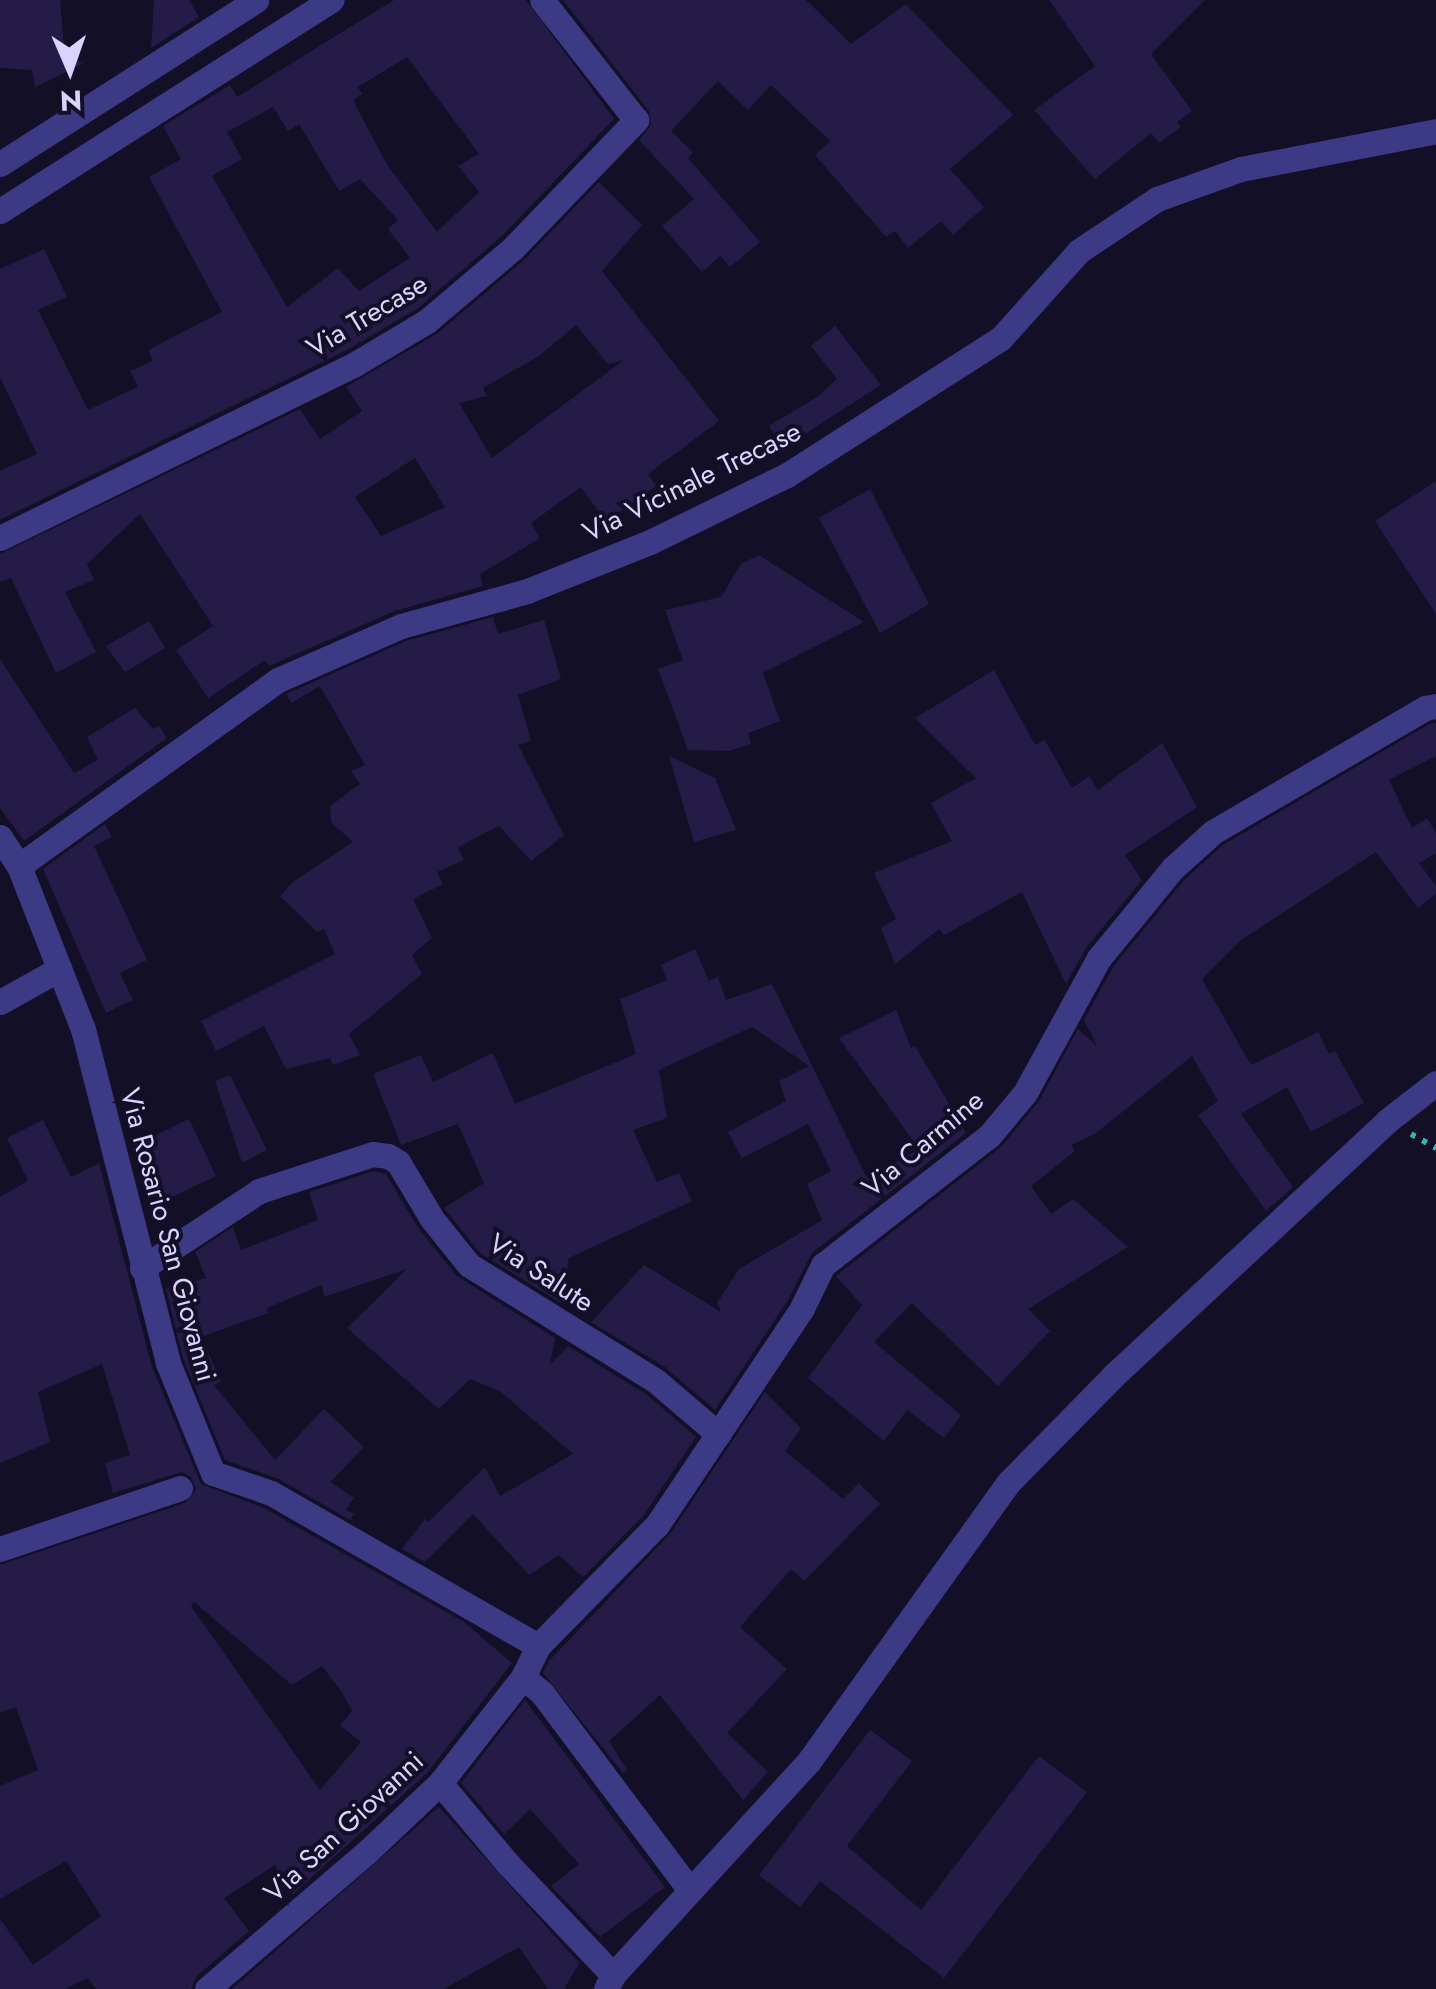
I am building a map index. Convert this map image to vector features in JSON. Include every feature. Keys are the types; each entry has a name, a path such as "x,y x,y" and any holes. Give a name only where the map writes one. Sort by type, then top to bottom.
{"street":[{"path":"0,164 256,0"},
{"path":"0,211 331,0"},
{"name":"Via Trecase","path":"0,538 354,364 427,321 513,248 636,120 542,0"},
{"name":"Via Vicinale Trecase","path":"19,866 278,680 401,626 527,591 650,542 787,475 1001,338 1078,251 1157,199 1241,169 1436,131"},
{"name":"Via Carmine","path":"538,1646 657,1525 802,1308 822,1264 988,1136 1024,1093 1099,958 1173,868 1213,832 1425,708 1436,706"},
{"name":"Via Rosario San Giovanni","path":"0,838 19,866 82,1029 168,1363 213,1473 271,1493 538,1646"},
{"path":"0,1002 59,969"},
{"path":"440,1783 609,1982 810,1761 1010,1482 1113,1376 1388,1121 1436,1084"},
{"name":"Via Salute","path":"142,1268 259,1191 374,1154 388,1156 398,1162 432,1219 469,1265 656,1381 718,1434"},
{"path":"0,1549 180,1488"},
{"name":"Via San Giovanni","path":"207,1989 368,1852 440,1783 524,1677 538,1646"},
{"path":"524,1677 542,1693 690,1890"}],"building":[{"path":"0,0 60,0 64,46 82,64 35,87 32,70 0,68"},
{"path":"154,0 189,0 199,17 151,48"},
{"path":"394,0 526,0 614,119 502,236 418,308 347,350 0,520 0,471 37,454 0,377 0,269 44,249 67,297 38,310 88,410 138,387 130,371 153,361 148,350 222,312 149,177 181,159 163,126 230,85 237,97","holes":["407,57 479,154 458,166 479,192 437,232 386,163 353,100 362,94 358,87","273,107 288,131 299,124 339,191 360,179 398,220 388,229 410,258 359,291 338,268 287,307 212,176 242,159 227,132"]},
{"path":"563,0 806,0 851,44 906,4 1013,115 950,169 984,207 953,235 941,221 908,248 895,231 886,237 815,155 830,141 771,85 748,110 718,81 671,131 693,152 688,158 760,242 730,267 720,256 702,272 662,226 694,199 639,140 651,125 649,111"},
{"path":"1049,0 1205,0 1151,54 1192,111 1177,122 1181,127 1159,143 1151,133 1095,179 1034,110 1095,66"},
{"path":"599,182 642,225 602,271 719,421 648,474 656,486 606,522 581,487 531,523 540,538 480,574 483,586 395,611 269,666 265,660 208,698 176,650 213,626 140,514 87,564 94,580 65,592 96,652 56,673 11,578 0,582 0,554 300,409 320,439 362,411 346,387 438,333 524,260","holes":["576,325 608,364 624,360 492,458 459,403 487,396 483,388 539,356","415,458 445,507 381,536 355,497"]},
{"path":"835,326 881,385 783,448 769,426 817,397 837,379 811,346"},
{"path":"1436,481 1436,614 1375,521"},
{"path":"870,489 929,604 880,633 819,518"},
{"path":"759,555 864,622 763,673 780,721 748,733 751,744 729,751 688,750 658,669 683,660 665,610 721,597 741,564"},
{"path":"493,617 498,634 544,620 561,679 518,695 531,741 518,745 564,835 531,861 499,826 458,847 464,860 437,872 443,884 413,899 432,938 412,955 422,974 349,1034 360,1055 333,1065 330,1058 286,1069 264,1026 216,1051 201,1021 335,954 324,929 317,932 280,896 293,882 353,842 331,822 330,806 360,784 351,771 365,765 320,686 291,703 286,694 406,641"},
{"path":"149,621 165,648 125,672 106,646"},
{"path":"0,659 74,773 98,760 87,737 135,708 153,729 159,726 167,738 24,841 0,808"},
{"path":"994,670 1035,745 1045,740 1072,788 1089,776 1098,790 1162,743 1197,807 1125,855 1142,880 1086,948 1066,984 1022,892 944,935 939,929 895,964 881,928 896,919 874,873 952,841 931,803 976,778 915,718"},
{"path":"1436,723 1436,756 1389,780 1412,828 1427,818 1436,833 1436,853 1419,863 1436,886 1436,894 1418,908 1376,852 1241,940 1202,979 1251,1065 1318,1032 1329,1054 1335,1051 1364,1103 1311,1132 1287,1087 1241,1114 1293,1187 1266,1211 1198,1115 1218,1101 1192,1056 1096,1133 1071,1145 1075,1151 1031,1186 1051,1214 1073,1199 1128,1247 1028,1309 1050,1331 998,1386 912,1303 874,1342 961,1415 944,1438 907,1410 884,1441 808,1378 862,1305 836,1276 1001,1147 1039,1101 1078,1029 1097,1046 1084,1020 1113,967 1185,879 1223,845"},
{"path":"669,756 715,778 736,830 694,842"},
{"path":"105,824 112,837 94,846 147,960 120,973 133,1000 106,1013 43,869"},
{"path":"695,949 709,981 718,977 726,1000 772,984 867,1178 919,1149 839,1038 896,1010 911,1048 915,1046 966,1133 812,1253 788,1300 715,1410 665,1367 591,1322 644,1265 721,1312 717,1303 739,1269 822,1220 807,1184 831,1171 808,1124 742,1158 728,1132 786,1101 779,1081 809,1066 752,1027 659,1070 667,1118 633,1130 657,1182 679,1173 692,1201 569,1258 561,1303 480,1253 444,1208 484,1183 458,1124 401,1145 373,1074 421,1055 433,1082 493,1053 515,1104 636,1054 620,999 667,980 661,965"},
{"path":"230,1075 267,1150 242,1163 215,1081"},
{"path":"189,1119 216,1176 164,1201 136,1145"},
{"path":"43,1120 71,1177 99,1163 152,1367 201,1484 264,1508 464,1622 512,1663 428,1772 292,1895 275,1865 224,1898 249,1931 196,1977 191,1989 96,1989 88,1978 64,1989 0,1989 0,1919 33,1965 101,1916 66,1861 0,1899 0,1786 38,1770 16,1707 0,1713 0,1565 185,1503 196,1490 191,1477 182,1472 113,1493 105,1463 130,1455 102,1364 38,1392 50,1442 0,1463 0,1197 28,1181 7,1138","holes":["194,1602 292,1685 322,1666 352,1711 340,1725 361,1742 320,1790 191,1606"]},
{"path":"374,1171 386,1174 418,1228 457,1276 555,1338 550,1365 568,1346 646,1394 696,1437 644,1515 583,1577 559,1555 529,1575 473,1514 425,1562 402,1549 425,1519 428,1522 485,1467 500,1496 573,1454 500,1391 470,1379 439,1409 347,1328 407,1269 324,1297 322,1285 267,1308 268,1313 201,1337 221,1381 214,1385 275,1460 324,1409 364,1447 330,1482 354,1498 346,1510 354,1514 350,1520 279,1479 225,1460 183,1358 166,1289 206,1278 195,1252 233,1227 241,1250 318,1220 309,1192"},
{"path":"765,1392 801,1428 785,1451 843,1499 859,1483 880,1504 804,1581 791,1569 740,1627 787,1669 727,1733 768,1772 743,1800 660,1695 609,1741 627,1770 623,1773 543,1673 549,1661 670,1534"},
{"path":"525,1700 665,1887 600,1937 551,1886 579,1864 530,1809 504,1834 461,1783"},
{"path":"870,1730 912,1761 847,1846 921,1910 1039,1756 1087,1792 944,1978 820,1881 800,1907 759,1875"},
{"path":"439,1807 579,1963 564,1989 548,1989 519,1947 444,1989 232,1989"}]}
